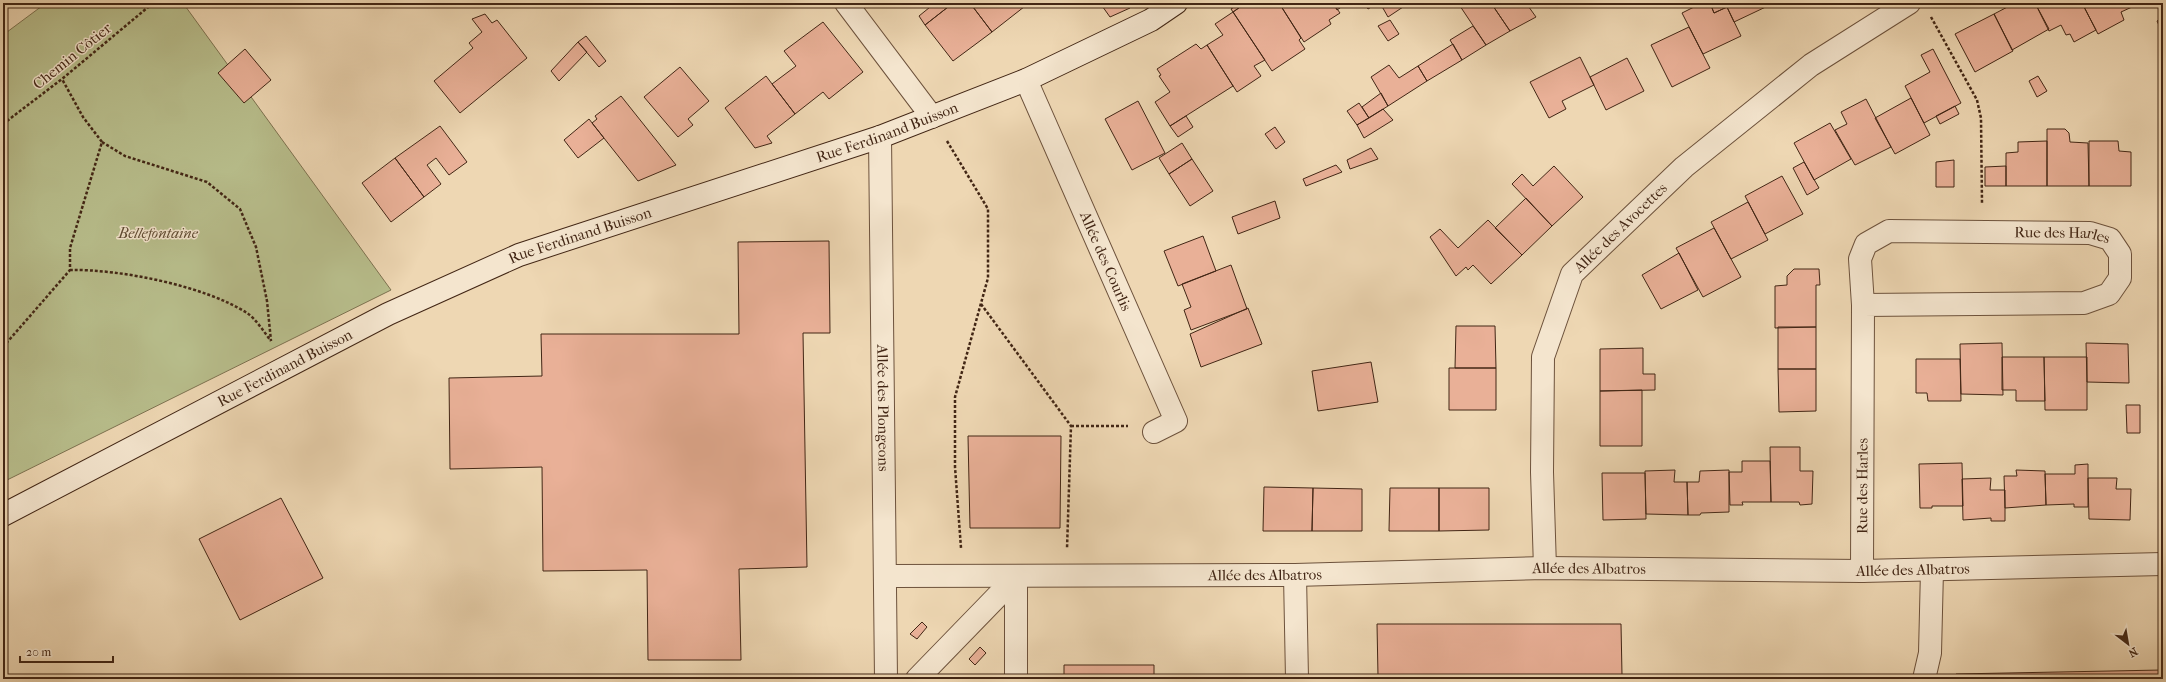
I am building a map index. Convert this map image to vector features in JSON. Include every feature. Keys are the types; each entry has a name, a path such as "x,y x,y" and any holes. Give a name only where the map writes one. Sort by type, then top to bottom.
{"street":[{"path":"846,3 932,116"},
{"name":"Rue Ferdinand Buisson","path":"3,515 305,359 388,314 519,255 880,137 1026,80 1151,20 1176,3"},
{"name":"Allée des Avocettes","path":"1545,568 1542,472 1543,357 1572,274 1684,167 1811,65 1918,6"},
{"name":"Allée des Courlis","path":"1026,80 1176,421 1154,432"},
{"name":"Allée des Plongeons","path":"880,137 886,679"},
{"name":"Rue des Harles","path":"1862,571 1863,305 1860,259 1866,244 1889,231 2090,233 2110,239 2120,254 2120,278 2109,294 2084,303 1863,305"},
{"name":"Allée des Albatros","path":"886,576 1016,577 1295,575 1545,568 1862,571 2163,564"},
{"path":"1924,679 1930,653 1932,570"},
{"path":"1295,575 1297,679"},
{"path":"917,679 1016,577"},
{"path":"1016,577 1016,679"}],"path":[{"name":"Chemin Côtier","path":"3,124 62,79 153,3"},
{"path":"1918,6 1977,100 1981,118 1982,232"},
{"path":"62,79 83,117 102,142 125,156 207,182 240,209 256,247 267,301 271,341"},
{"path":"932,116 988,209 988,278 955,397 955,467 961,547 953,577"},
{"path":"3,347 70,270 70,248 102,142"},
{"path":"70,270 120,273 206,292 248,314 271,341 305,359"},
{"path":"981,304 1071,426 1067,553"},
{"path":"1071,426 1128,426 1154,432"}],"green space":[{"name":"Bellefontaine","path":"46,3 183,3 391,290 3,482 3,35"}],"building":[{"path":"935,3 946,3 948,7 925,25 919,16"},
{"path":"945,3 970,3 992,32 953,61 925,25 948,7"},
{"path":"970,3 1029,3 992,32"},
{"path":"1100,3 1126,3 1130,8 1110,17"},
{"path":"1241,3 1246,3 1233,12 1231,9"},
{"path":"1246,3 1251,3 1253,6 1258,3 1279,3 1301,38 1299,40 1305,49 1272,71 1233,12"},
{"path":"1279,3 1333,3 1340,13 1329,20 1331,24 1304,42"},
{"path":"1333,3 1347,3 1337,10"},
{"path":"1364,3 1378,3 1368,9"},
{"path":"1380,3 1405,3 1406,5 1388,17"},
{"path":"1458,3 1491,3 1510,31 1486,45"},
{"path":"1491,3 1526,3 1536,17 1510,31"},
{"path":"1702,3 1710,3 1714,13 1727,7 1741,36 1703,54 1682,13"},
{"path":"1710,3 1725,3 1727,7 1714,13"},
{"path":"1725,3 1772,3 1772,4 1734,22"},
{"path":"2015,3 2035,3 2049,29 2012,50 1994,14"},
{"path":"2035,3 2082,3 2096,30 2074,42 2070,34 2066,35 2061,25 2049,31"},
{"path":"2082,3 2130,3 2132,7 2121,12 2124,20 2098,34"},
{"path":"1233,12 1265,60 1254,66 1261,76 1237,92 1207,45 1223,35 1215,24"},
{"path":"485,14 492,23 497,20 527,58 460,113 434,81 473,48 469,43 482,32 472,19"},
{"path":"1994,14 2013,51 1975,72 1955,34"},
{"path":"2163,17 2163,34 2157,21"},
{"path":"1390,20 1399,34 1388,41 1378,26"},
{"path":"823,22 863,72 829,99 823,92 795,114 772,84 796,66 784,51"},
{"path":"1473,26 1486,45 1462,60 1450,40"},
{"path":"1689,27 1710,68 1672,87 1651,45"},
{"path":"586,36 606,61 599,67 578,42"},
{"path":"578,42 587,52 559,81 551,71"},
{"path":"1196,44 1201,49 1207,45 1233,86 1170,126 1155,102 1170,92 1159,76 1161,75 1157,69"},
{"path":"1453,44 1462,60 1427,81 1418,66"},
{"path":"245,49 271,80 244,103 218,73"},
{"path":"1933,49 1961,103 1924,123 1905,86 1930,72 1921,55"},
{"path":"1580,57 1594,85 1562,101 1566,109 1549,118 1530,82"},
{"path":"1627,58 1644,91 1606,110 1590,77"},
{"path":"1389,65 1399,78 1418,66 1427,81 1388,106 1371,77"},
{"path":"680,67 709,101 688,119 693,125 678,137 644,97"},
{"path":"766,76 795,114 767,136 772,143 755,148 725,108"},
{"path":"2038,76 2047,91 2037,97 2029,81"},
{"path":"1381,93 1388,106 1369,118 1362,107"},
{"path":"621,96 676,165 638,181 592,123 597,119 595,116"},
{"path":"1911,98 1930,135 1895,154 1875,118"},
{"path":"1866,99 1891,147 1855,165 1835,130 1847,124 1841,112"},
{"path":"1138,101 1165,153 1132,170 1105,119"},
{"path":"1359,103 1369,118 1357,125 1347,111"},
{"path":"1955,106 1959,114 1940,124 1936,116"},
{"path":"1383,109 1393,120 1364,138 1357,125"},
{"path":"1186,116 1193,127 1178,137 1170,126"},
{"path":"589,119 604,138 578,158 564,140"},
{"path":"1830,123 1851,159 1814,180 1794,143"},
{"path":"440,126 467,162 449,175 436,158 427,165 441,184 424,197 395,158"},
{"path":"1275,127 1285,142 1276,149 1265,134"},
{"path":"2047,129 2065,129 2069,133 2070,142 2088,143 2089,186 2047,186"},
{"path":"2047,141 2047,186 2006,186 2006,153 2018,152 2018,142"},
{"path":"2089,141 2118,141 2119,151 2131,152 2131,186 2089,186"},
{"path":"1182,143 1192,159 1169,174 1159,158"},
{"path":"1371,148 1378,159 1350,169 1347,160"},
{"path":"395,158 424,197 391,222 362,183"},
{"path":"1192,159 1213,191 1190,206 1169,174"},
{"path":"1954,160 1954,187 1936,187 1936,162"},
{"path":"1804,162 1819,188 1807,195 1793,168"},
{"path":"1336,165 1342,172 1306,186 1303,179"},
{"path":"1554,166 1583,197 1552,226 1512,184 1522,174 1533,186"},
{"path":"2006,166 2006,186 1985,186 1985,167"},
{"path":"1782,176 1803,214 1765,234 1745,196"},
{"path":"1526,198 1552,226 1522,255 1495,228"},
{"path":"1275,201 1280,218 1238,234 1232,217"},
{"path":"1748,202 1768,240 1731,259 1711,222"},
{"path":"2163,205 2163,248 2161,248 2159,206"},
{"path":"1488,220 1522,255 1491,284 1473,265 1468,270 1466,267 1456,276 1430,237 1440,229 1458,248"},
{"path":"1714,228 1741,277 1703,297 1676,248"},
{"path":"1203,236 1216,271 1178,286 1164,251"},
{"path":"829,241 830,333 803,333 807,567 739,569 741,660 648,660 647,570 543,571 542,467 450,469 449,378 542,376 541,334 739,334 738,242"},
{"path":"2159,248 2163,248 2163,289 2159,289"},
{"path":"1679,253 1698,290 1661,309 1642,275"},
{"path":"1231,265 1247,309 1191,330 1184,310 1191,307 1182,284"},
{"path":"1794,269 1819,269 1820,285 1816,285 1816,327 1775,328 1775,286 1787,285 1787,276"},
{"path":"2159,289 2163,289 2163,345 2160,345"},
{"path":"1248,308 1262,344 1201,367 1190,334"},
{"path":"1456,326 1495,326 1496,368 1455,368"},
{"path":"1778,327 1816,327 1816,369 1778,369"},
{"path":"2002,343 2003,395 1961,394 1960,344"},
{"path":"2086,343 2128,344 2129,383 2087,382"},
{"path":"1643,348 1643,374 1655,374 1655,390 1600,391 1600,349"},
{"path":"2002,357 2044,357 2045,401 2016,401 2016,390 2002,390"},
{"path":"2044,357 2087,357 2087,410 2045,410"},
{"path":"1916,359 1960,359 1961,401 1928,401 1927,393 1916,393"},
{"path":"1371,362 1378,402 1318,411 1312,371"},
{"path":"1449,368 1496,368 1496,410 1449,410"},
{"path":"1778,369 1816,369 1816,411 1779,412"},
{"path":"1642,390 1642,446 1600,446 1600,391"},
{"path":"2126,405 2140,405 2140,433 2127,433"},
{"path":"968,436 1061,436 1060,528 970,528"},
{"path":"1770,447 1800,447 1800,471 1813,471 1812,504 1800,505 1799,502 1771,502"},
{"path":"1742,461 1770,461 1771,502 1742,502 1743,505 1730,505 1729,472 1742,472"},
{"path":"1962,463 1963,506 1932,506 1932,508 1920,508 1919,464"},
{"path":"2088,464 2088,507 2074,507 2074,504 2046,505 2045,474 2075,474 2075,465"},
{"path":"1675,470 1674,482 1687,482 1688,515 1646,514 1645,471"},
{"path":"1729,470 1729,512 1688,515 1687,482 1699,482 1700,471"},
{"path":"2016,470 2045,471 2046,505 2005,508 2004,476 2017,476"},
{"path":"1602,473 1645,473 1646,519 1603,520"},
{"path":"1991,478 1990,490 2005,490 2005,521 1991,521 1991,518 1963,520 1962,479"},
{"path":"2088,478 2117,478 2116,489 2131,489 2130,520 2089,519"},
{"path":"1264,487 1313,488 1312,531 1263,531"},
{"path":"1313,488 1362,489 1362,531 1312,531"},
{"path":"1390,488 1439,488 1439,531 1389,531"},
{"path":"1439,488 1489,488 1489,530 1439,531"},
{"path":"281,498 323,578 240,620 199,539"},
{"path":"922,622 927,627 917,639 910,634"},
{"path":"1377,624 1621,624 1622,675 1378,676"},
{"path":"980,647 986,653 975,665 969,659"},
{"path":"1064,665 1154,665 1154,679 1064,679"},
{"path":"2162,670 2163,679 1956,679 1956,674"}]}
